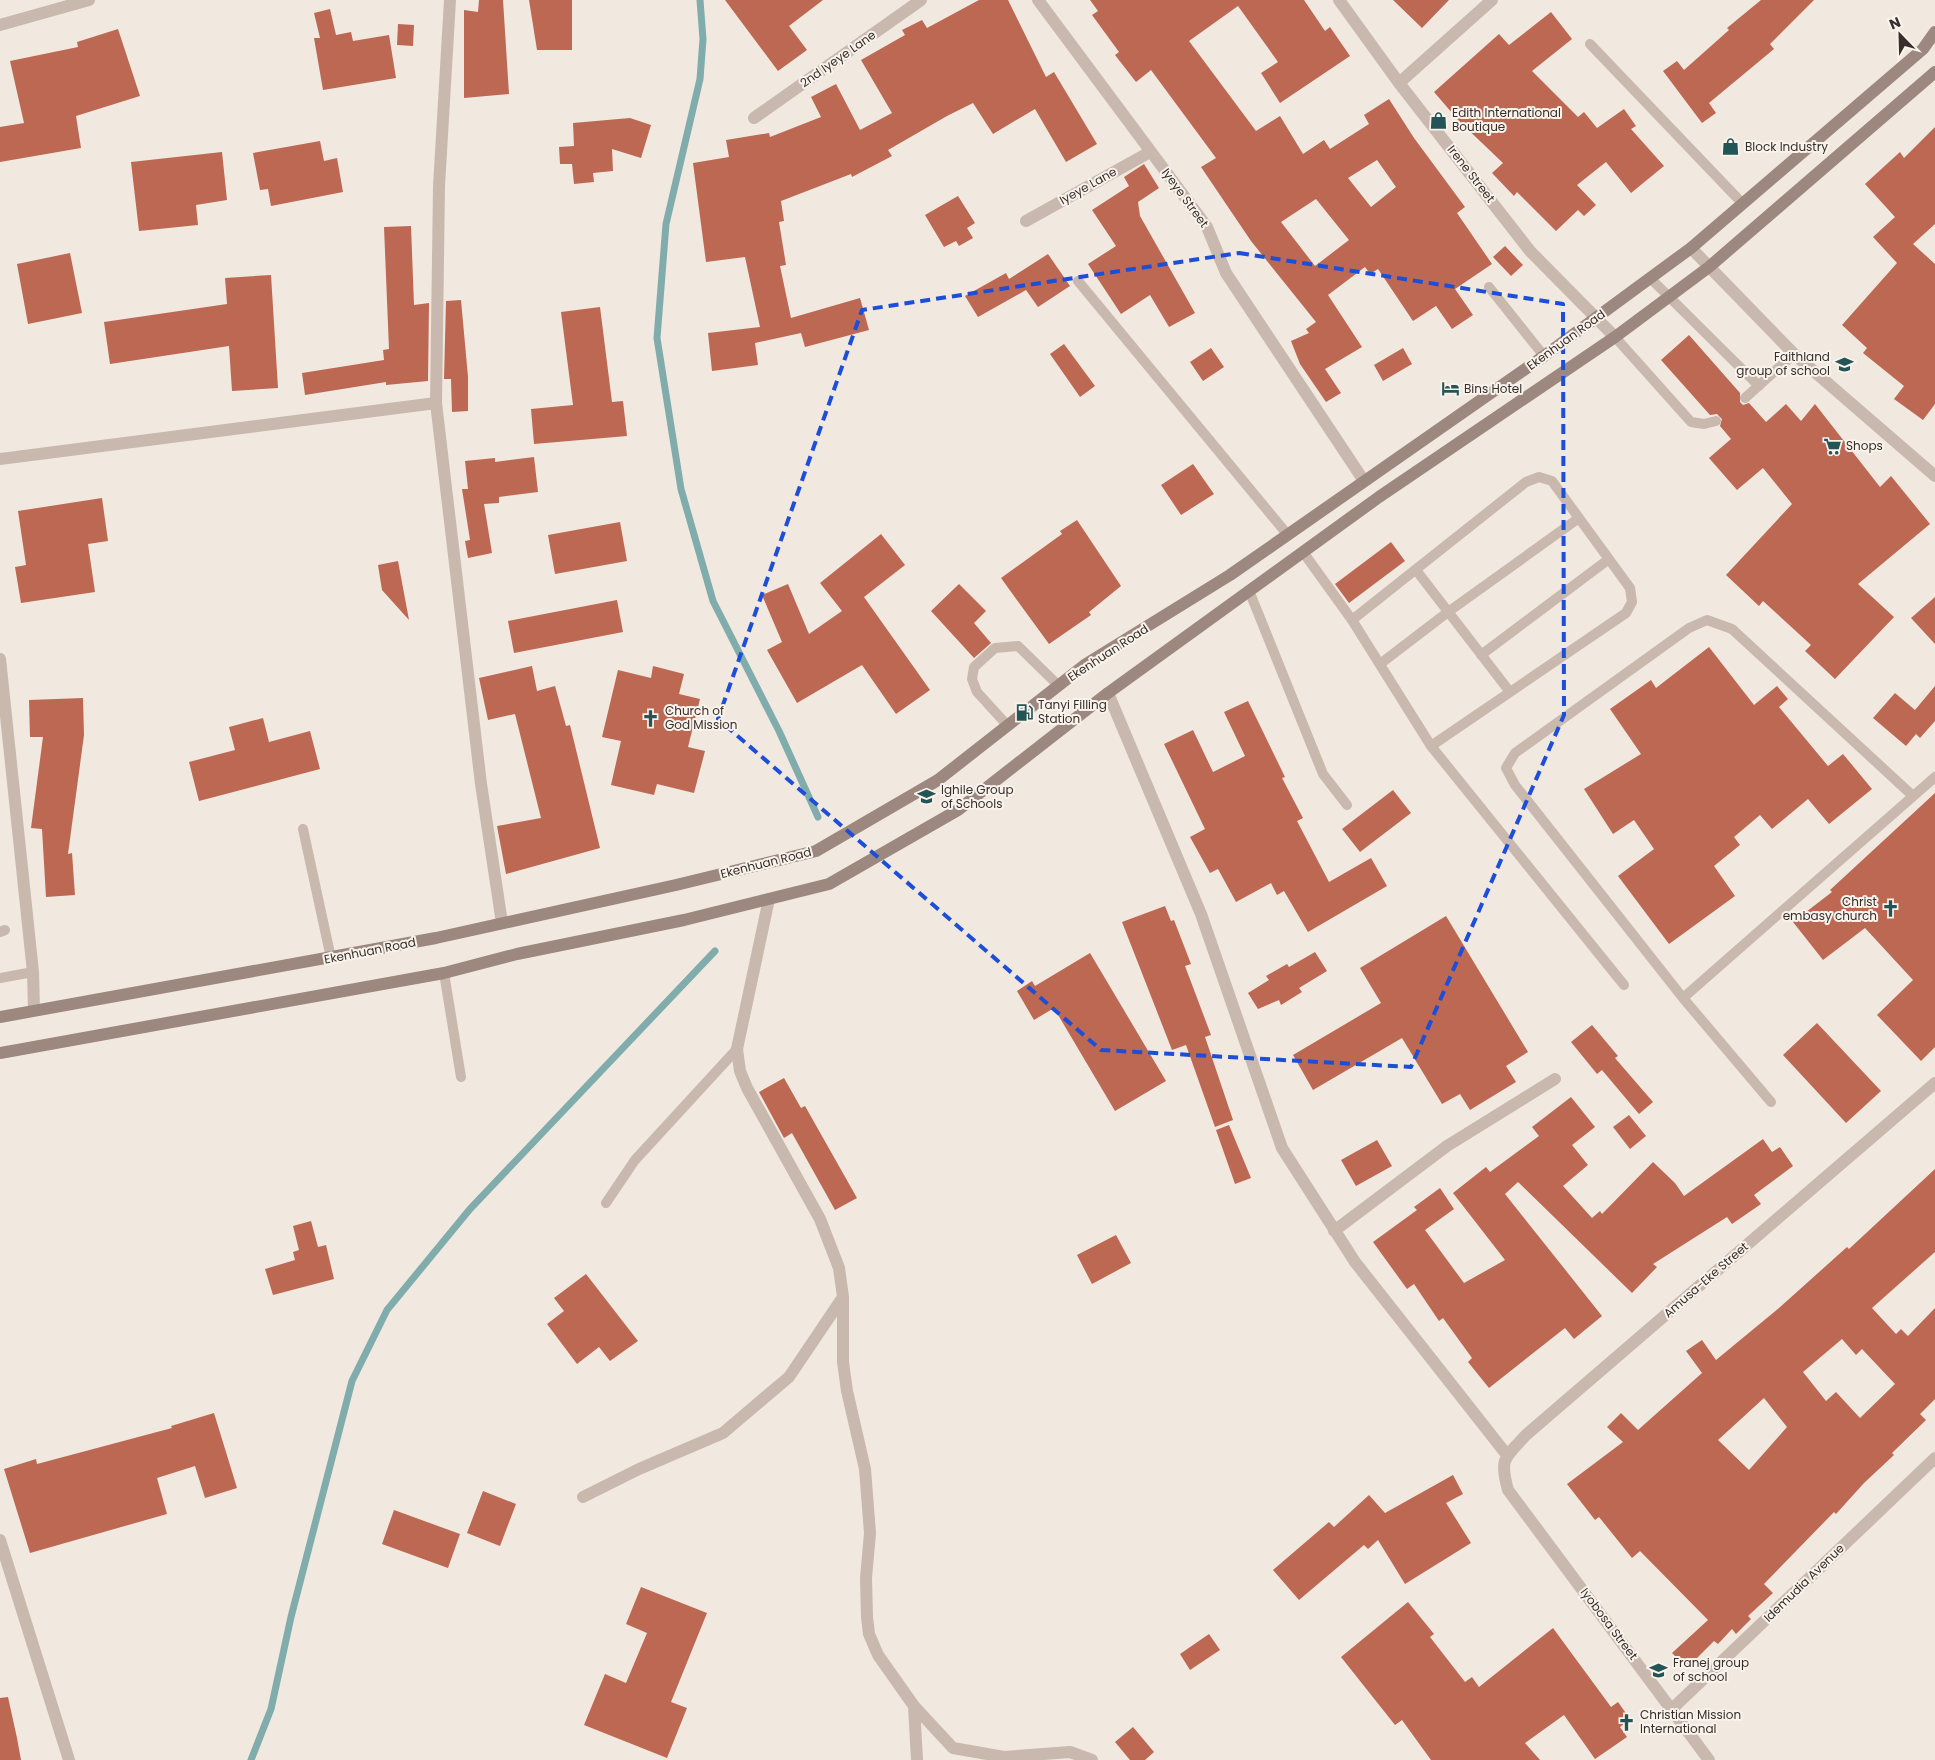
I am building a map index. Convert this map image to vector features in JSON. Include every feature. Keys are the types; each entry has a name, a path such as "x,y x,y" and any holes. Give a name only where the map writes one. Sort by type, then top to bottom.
{"main road":[{"name":"Ekenhuan Road","path":"0,1017 331,958 502,924 816,851 938,780 1086,664 1230,575 1544,356 1692,248 1923,49 1935,32"},
{"name":"Ekenhuan Road","path":"0,1053 444,973 517,954 684,920 829,884 958,810 1108,693 1250,593 1379,497 1615,337 1709,267 1935,72"}],"street":[{"path":"0,25 89,0"},
{"path":"450,0 439,186 436,403 479,774 502,924"},
{"name":"2nd Iyeye Lane","path":"754,118 922,0"},
{"name":"Iyeye Street","path":"1038,0 1207,227 1226,273 1364,481"},
{"name":"Irene Street","path":"1339,0 1399,83 1530,251 1615,337"},
{"path":"1399,83 1492,0"},
{"name":"Iyeye Lane","path":"1026,221 1150,152"},
{"path":"1692,248 1794,354 1935,476"},
{"path":"0,459 436,403"},
{"path":"0,659 32,972 34,1010"},
{"path":"1108,693 1200,914 1282,1148 1355,1262 1507,1455"},
{"path":"769,899 737,1049 740,1071 747,1088 820,1219 839,1268 843,1297 843,1362 847,1391 865,1469 870,1533 866,1578 869,1634 878,1655 892,1678 914,1706 953,1748 1004,1758 1070,1752 1092,1760"},
{"path":"1334,1231 1447,1146 1555,1079"},
{"name":"Amusa-Eke Street","path":"1507,1455 1526,1435 1935,1084"},
{"path":"583,1497 639,1469 723,1433 789,1376 843,1297"},
{"name":"Iyobosa Street","path":"1507,1455 1502,1469 1508,1490 1673,1708 1709,1760"},
{"name":"Idemudia Avenue","path":"1673,1708 1935,1458"},
{"path":"0,1540 69,1760"},
{"path":"914,1706 917,1760"}],"lane":[{"path":"1590,44 1744,204"},
{"path":"1650,278 1759,386"},
{"path":"1078,281 1287,534"},
{"path":"1489,287 1544,356"},
{"path":"1615,337 1691,422 1704,424 1716,422"},
{"path":"1744,398 1794,354"},
{"path":"1352,620 1526,482 1539,478 1552,481 1630,588 1632,602 1626,612 1431,746"},
{"path":"1380,664 1448,612 1579,518"},
{"path":"1303,552 1352,620 1431,746 1624,985"},
{"path":"1481,655 1609,559"},
{"path":"1416,570 1510,692"},
{"path":"1250,593 1323,774 1347,805"},
{"path":"1771,1102 1683,998 1514,785 1506,768 1515,753 1689,628 1708,620 1732,629 1913,796"},
{"path":"1008,726 977,692 972,679 974,667 995,648 1018,646 1059,686"},
{"path":"1683,998 1935,777"},
{"path":"303,829 331,958"},
{"path":"0,978 32,972"},
{"path":"444,973 461,1077"},
{"path":"606,1204 635,1160 737,1049"}],"highlighted area":[{"path":"1239,253 1563,304 1564,715 1411,1067 1101,1050 718,719 862,310"}],"building":[{"path":"479,0 503,0 509,94 464,98 464,10 478,12"},
{"path":"529,0 572,0 572,50 537,50"},
{"path":"725,0 823,0 789,26 807,50 778,71"},
{"path":"979,0 1008,0 1046,77 1054,72 1097,144 1066,162 1035,109 993,134 973,103 888,150 892,156 852,177 851,174 781,201 784,221 779,222 786,265 780,266 791,318 860,298 869,330 805,347 801,333 755,343 758,365 712,371 708,333 760,327 745,257 706,262 693,163 729,157 726,140 769,133 770,137 821,117 811,97 836,84 860,130 892,113 861,60 905,35 902,30 922,20 927,28"},
{"path":"1090,0 1304,0 1325,31 1330,27 1350,56 1280,103 1261,73 1278,62 1238,6 1189,41 1256,131 1280,116 1303,154 1324,140 1330,149 1369,124 1364,115 1389,99 1414,138 1465,207 1457,213 1492,264 1455,289 1473,315 1452,329 1436,306 1413,321 1378,269 1370,274 1365,267 1328,295 1362,347 1325,369 1341,393 1326,402 1300,364 1291,341 1309,333 1306,329 1316,322 1251,241 1201,167 1216,158 1151,70 1136,82 1115,55 1119,52 1092,15 1098,11","holes":["1377,160 1396,187 1371,207 1348,178","1316,199 1349,240 1315,266 1281,222"]},
{"path":"1393,0 1449,0 1422,28"},
{"path":"1761,0 1814,0 1770,44 1774,49 1709,103 1716,113 1702,123 1663,71 1677,61 1684,70 1729,30 1727,28"},
{"path":"330,9 336,35 351,32 353,41 389,35 396,78 323,90 314,38 320,38 314,13"},
{"path":"1551,12 1572,39 1532,71 1578,117 1584,112 1597,128 1624,109 1636,126 1631,129 1664,166 1631,193 1606,162 1577,185 1596,205 1584,216 1578,210 1556,231 1517,192 1514,196 1492,173 1503,163 1459,121 1434,92 1499,34 1509,45"},
{"path":"398,24 414,25 413,46 397,45"},
{"path":"118,29 140,96 76,116 81,148 0,162 0,127 24,123 10,61 78,47 77,42"},
{"path":"630,118 651,125 641,158 612,149 613,171 593,173 594,182 574,184 572,164 560,164 559,147 574,146 573,123"},
{"path":"1935,127 1935,224 1913,244 1935,264 1935,404 1923,420 1894,399 1904,386 1863,353 1867,348 1842,325 1897,263 1873,237 1895,217 1865,184 1900,152 1904,158"},
{"path":"320,141 324,161 337,158 343,192 271,206 268,189 260,190 253,153"},
{"path":"222,152 227,200 196,205 198,225 139,231 131,162"},
{"path":"1144,164 1159,188 1138,202 1140,216 1195,313 1169,327 1150,295 1121,314 1088,264 1116,246 1092,210 1129,186 1124,177"},
{"path":"958,196 975,223 967,228 973,238 959,246 956,241 944,247 925,215"},
{"path":"411,226 414,305 429,303 428,381 386,385 386,382 305,395 302,373 384,360 383,350 389,349 384,227"},
{"path":"1505,246 1523,265 1511,276 1493,257"},
{"path":"70,253 82,313 28,324 17,264"},
{"path":"1048,254 1070,286 1038,307 1026,290 978,317 965,296 1006,273 1009,279"},
{"path":"271,275 278,388 232,391 229,346 110,364 104,322 227,304 225,278"},
{"path":"461,300 468,377 468,411 452,412 451,379 444,379 446,301"},
{"path":"600,307 612,402 623,401 627,436 534,444 531,409 573,405 561,312"},
{"path":"1689,335 1740,393 1740,402 1743,405 1749,403 1766,422 1786,404 1801,421 1815,404 1880,487 1891,476 1930,524 1858,584 1894,617 1835,679 1805,651 1811,645 1763,601 1759,606 1726,575 1792,504 1763,468 1737,490 1709,458 1731,439 1720,426 1722,419 1717,414 1710,415 1661,360"},
{"path":"1064,344 1095,386 1080,397 1050,354"},
{"path":"1211,348 1224,367 1203,381 1190,362"},
{"path":"1403,348 1412,364 1383,381 1374,365"},
{"path":"534,457 538,492 499,497 499,503 484,504 492,553 468,558 465,541 470,540 462,489 468,489 465,461 495,458 495,462"},
{"path":"1193,464 1214,494 1181,515 1161,485"},
{"path":"102,498 108,541 88,544 95,592 21,603 15,567 26,565 18,511"},
{"path":"1077,520 1121,586 1089,612 1091,615 1049,644 1001,578 1062,534 1060,531"},
{"path":"620,522 627,561 555,574 548,535"},
{"path":"881,534 905,565 864,597 930,690 896,714 862,665 797,703 767,650 782,642 762,595 788,584 809,634 842,611 820,583"},
{"path":"1391,542 1405,561 1349,603 1335,584"},
{"path":"398,561 409,620 382,590 378,565"},
{"path":"959,584 986,611 974,623 991,643 974,658 931,611"},
{"path":"1935,597 1935,644 1911,618"},
{"path":"617,600 623,632 514,653 508,621"},
{"path":"1709,647 1754,705 1777,686 1788,699 1779,707 1828,766 1843,754 1872,789 1829,824 1808,799 1772,829 1760,815 1734,837 1740,845 1714,866 1735,896 1669,944 1618,876 1654,849 1634,820 1613,834 1584,789 1641,754 1610,709 1651,680 1656,688"},
{"path":"532,666 537,691 555,686 566,726 570,725 600,848 506,874 497,826 541,818 515,714 488,720 479,678"},
{"name":"Church of God Mission","path":"653,666 684,674 679,694 700,699 688,747 705,751 694,793 657,784 654,795 611,785 621,741 602,737 618,670 651,678"},
{"path":"1935,686 1935,721 1920,738 1916,734 1906,746 1873,718 1895,693 1915,710"},
{"path":"83,698 84,735 68,854 72,853 75,895 46,897 42,829 31,828 43,737 30,737 29,700"},
{"path":"1248,701 1285,777 1282,778 1303,818 1297,821 1329,882 1371,858 1387,886 1308,932 1284,891 1277,895 1271,883 1236,902 1218,869 1210,873 1190,837 1205,829 1164,744 1193,730 1213,772 1245,756 1224,712"},
{"path":"263,718 269,742 310,731 320,769 199,801 189,762 235,750 229,727"},
{"path":"1393,790 1411,813 1360,852 1342,829"},
{"name":"Christ embasy church","path":"1935,793 1935,1047 1921,1061 1877,1015 1913,980 1865,928 1823,960 1793,922 1832,892 1830,890"},
{"path":"1165,906 1171,921 1174,920 1191,964 1185,966 1211,1035 1205,1037 1233,1120 1215,1127 1186,1045 1172,1050 1122,922"},
{"path":"1446,916 1528,1052 1506,1066 1516,1082 1470,1110 1460,1094 1442,1104 1402,1038 1313,1090 1293,1055 1381,1003 1360,968"},
{"path":"1315,952 1327,971 1299,988 1302,992 1281,1005 1279,1000 1258,1009 1248,993 1269,980 1266,976 1287,964 1289,967"},
{"path":"1090,953 1166,1081 1115,1111 1054,1008 1034,1020 1017,991 1032,981 1035,986"},
{"path":"1817,1023 1881,1091 1846,1123 1783,1055"},
{"path":"1592,1025 1618,1056 1615,1058 1653,1102 1639,1114 1602,1070 1597,1074 1571,1042"},
{"path":"784,1078 801,1108 805,1106 857,1198 835,1210 792,1133 784,1138 759,1092"},
{"path":"1571,1097 1595,1127 1572,1145 1588,1165 1563,1186 1592,1218 1600,1211 1602,1214 1653,1162 1675,1183 1684,1196 1763,1139 1772,1152 1780,1147 1793,1166 1754,1195 1761,1204 1732,1224 1727,1217 1653,1264 1657,1267 1632,1293 1518,1182 1505,1194 1602,1316 1574,1339 1565,1328 1489,1388 1468,1362 1472,1358 1443,1318 1439,1321 1414,1284 1407,1289 1373,1242 1417,1210 1414,1207 1440,1188 1454,1209 1425,1230 1464,1283 1505,1260 1453,1193 1486,1167 1490,1172 1539,1136 1532,1127"},
{"path":"1629,1115 1646,1136 1630,1149 1613,1127"},
{"path":"1229,1125 1251,1178 1235,1184 1216,1130"},
{"path":"1377,1140 1392,1166 1356,1186 1341,1160"},
{"path":"1935,1169 1935,1252 1872,1308 1896,1334 1901,1329 1908,1336 1935,1308 1935,1399 1920,1414 1926,1420 1892,1453 1894,1455 1864,1483 1836,1514 1834,1512 1764,1584 1773,1593 1748,1616 1751,1619 1736,1634 1732,1629 1718,1644 1714,1641 1687,1668 1672,1653 1708,1620 1640,1551 1632,1558 1599,1517 1595,1520 1567,1484 1623,1442 1607,1427 1621,1413 1638,1430 1702,1373 1686,1351 1702,1340 1716,1360 1779,1308 1847,1247 1849,1249","holes":["1842,1339 1856,1355 1862,1349 1895,1384 1860,1418 1836,1392 1826,1401 1803,1372","1764,1398 1787,1427 1749,1470 1718,1440"]},
{"path":"311,1221 318,1247 326,1245 334,1279 273,1295 265,1269 295,1260 293,1252 299,1250 293,1226"},
{"path":"1116,1235 1131,1263 1092,1284 1077,1255"},
{"path":"586,1274 638,1341 610,1361 599,1347 577,1364 547,1324 564,1311 554,1298"},
{"path":"214,1413 237,1488 205,1498 195,1466 157,1478 167,1514 30,1553 4,1469 36,1459 37,1464 172,1428 171,1426"},
{"path":"1453,1475 1463,1494 1446,1503 1471,1543 1405,1584 1378,1540 1368,1549 1364,1545 1299,1600 1273,1570 1329,1522 1334,1527 1369,1495 1385,1513"},
{"path":"483,1491 516,1504 500,1546 467,1533"},
{"path":"394,1510 460,1534 448,1568 382,1544"},
{"path":"641,1587 707,1613 671,1702 687,1708 667,1758 584,1725 605,1674 626,1683 647,1633 626,1624"},
{"path":"1408,1602 1434,1634 1430,1637 1465,1682 1472,1677 1479,1687 1553,1628 1611,1707 1618,1702 1630,1719 1620,1727 1627,1737 1595,1759 1564,1715 1525,1743 1540,1760 1431,1760 1402,1720 1395,1725 1341,1657"},
{"path":"1209,1634 1220,1650 1190,1670 1180,1654"},
{"path":"8,1697 21,1760 0,1760 0,1698"},
{"path":"1133,1727 1154,1752 1145,1760 1130,1760 1115,1742"}],"waterway":[{"path":"700,0 703,39 700,79 666,224 657,338 681,489 713,601 779,731 818,817"},
{"path":"251,1760 271,1709 291,1617 352,1381 387,1310 470,1209 715,951"}],"place":[{"name":"Edith International Boutique","path":"1438,120"},
{"name":"Block Industry","path":"1731,147"},
{"name":"Faithland group of school","path":"1844,364"},
{"name":"Bins Hotel","path":"1450,389"},
{"name":"Shops","path":"1832,446"},
{"name":"Tanyi Filling Station","path":"1024,712"},
{"name":"Church of God Mission","path":"651,718"},
{"name":"Ighile Group of Schools","path":"927,797"},
{"name":"Christ embasy church","path":"1891,909"},
{"name":"Franej group of school","path":"1659,1670"},
{"name":"Christian Mission International","path":"1626,1722"}]}
